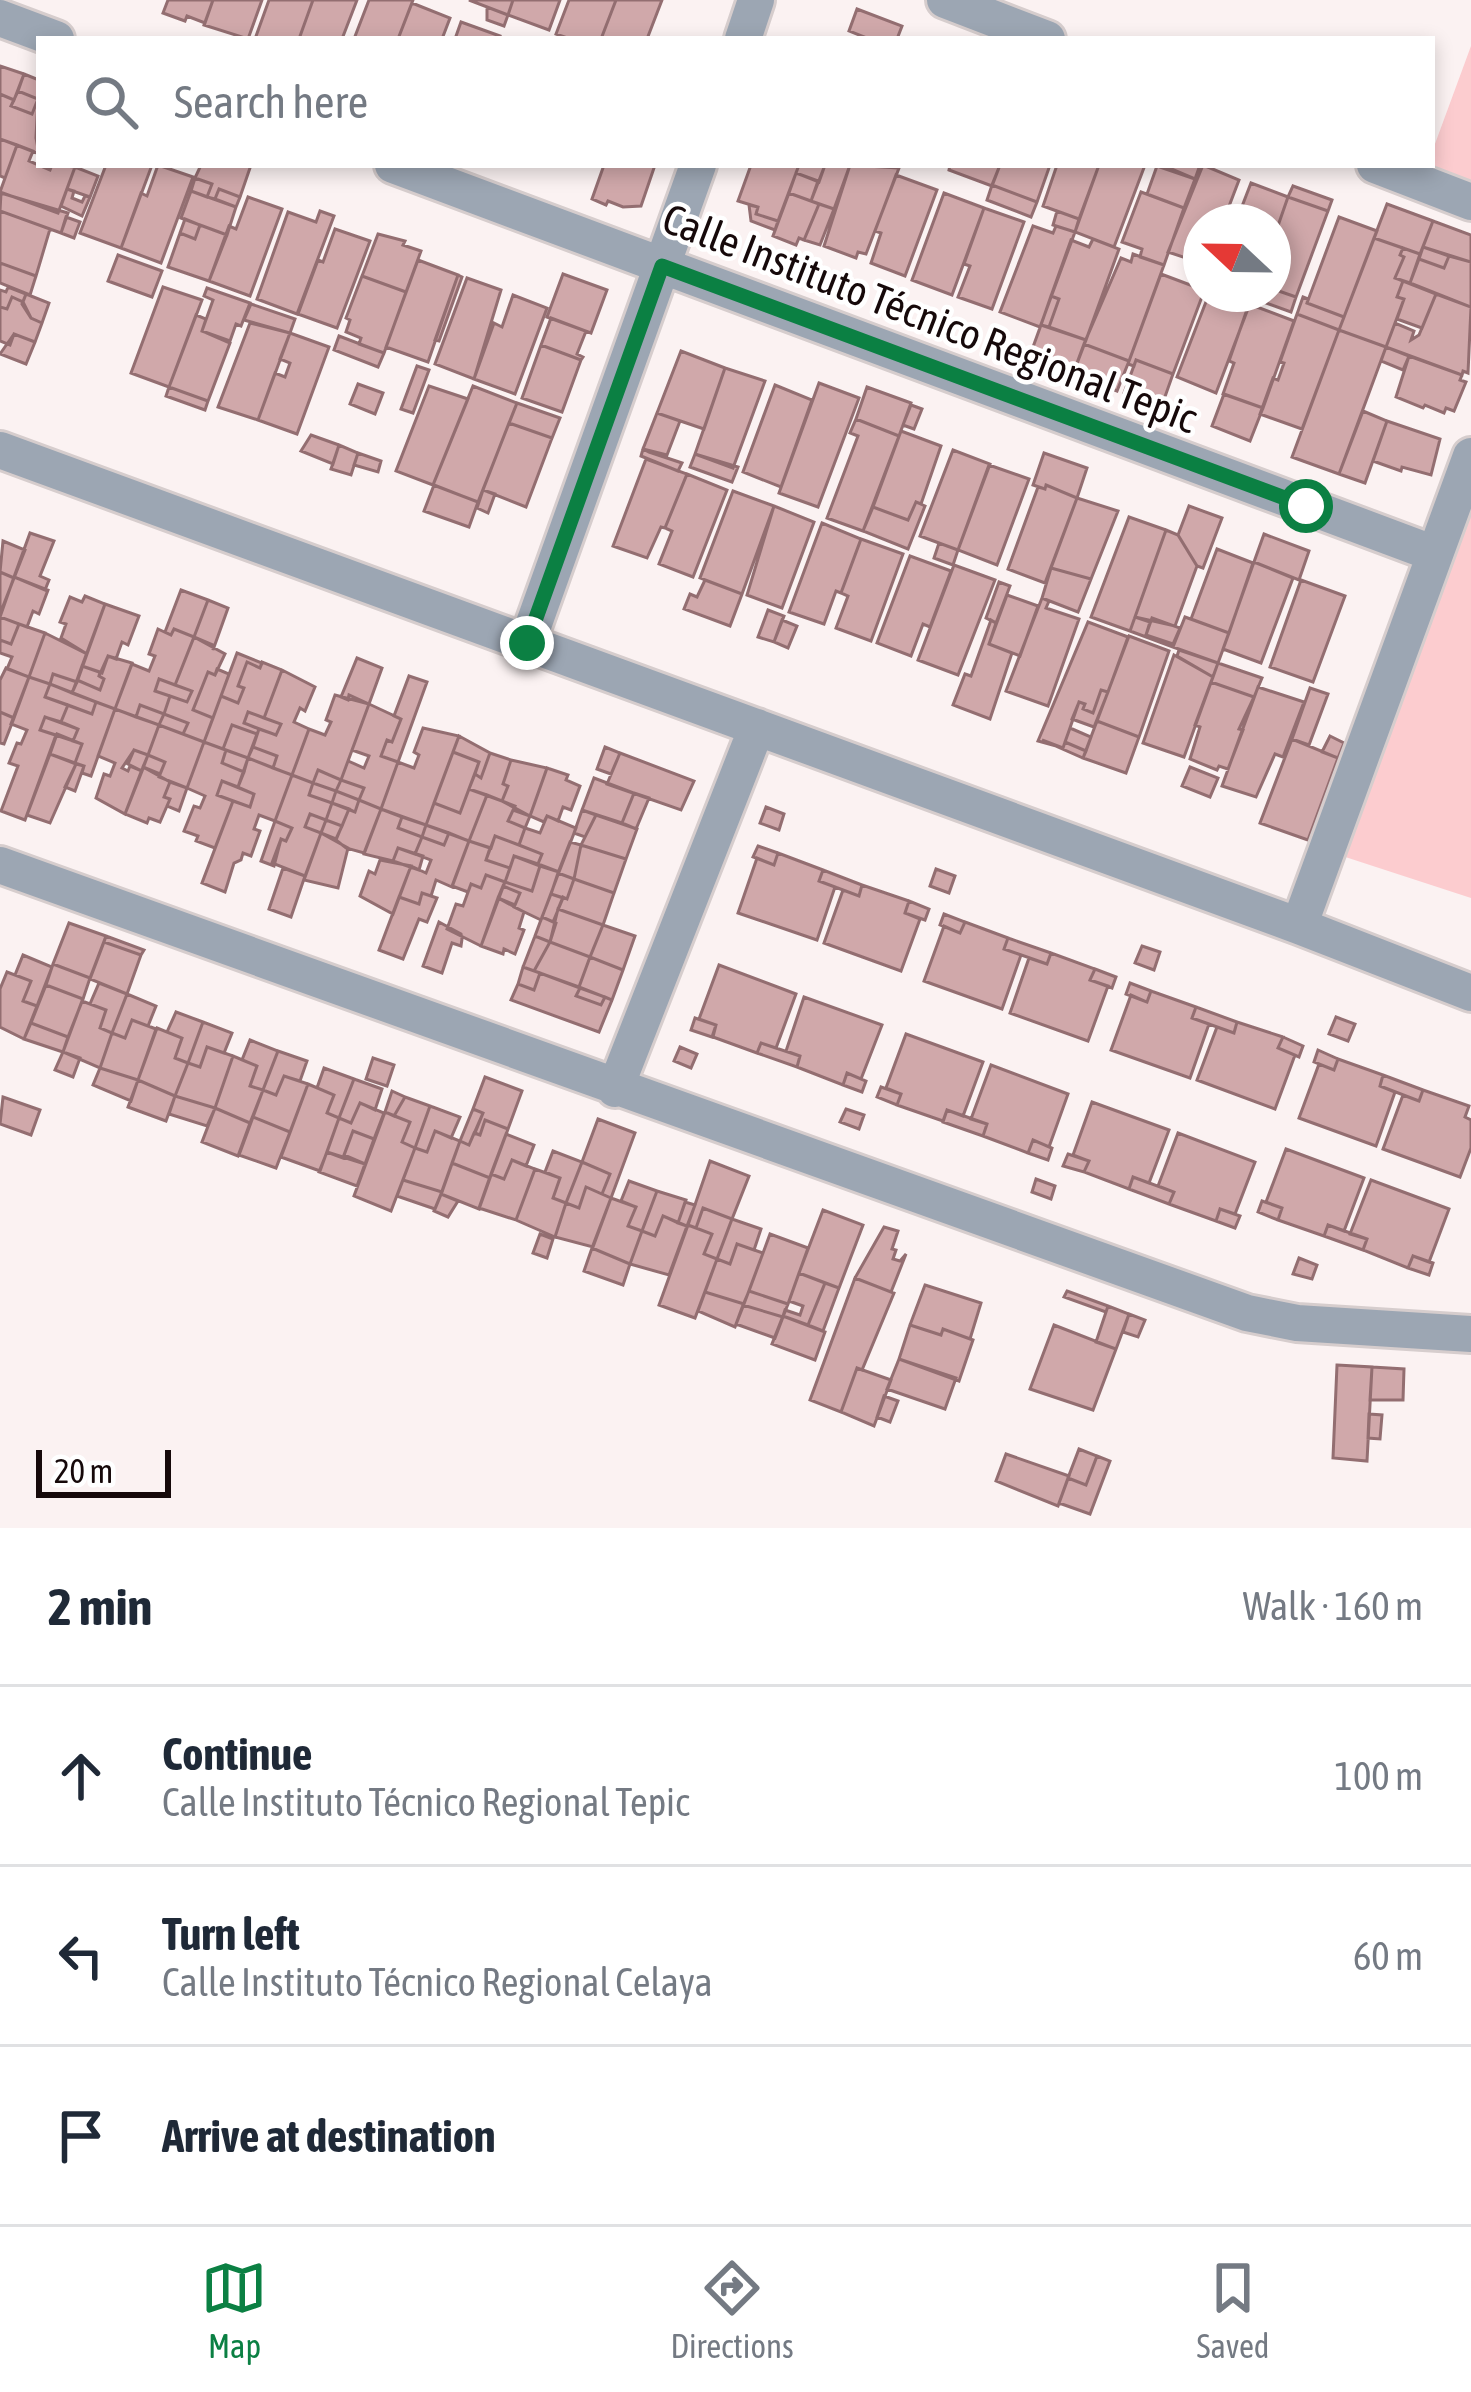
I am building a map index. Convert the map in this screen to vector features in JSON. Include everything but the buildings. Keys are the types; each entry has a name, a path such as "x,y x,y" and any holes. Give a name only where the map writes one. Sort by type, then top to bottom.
{"street":[{"path":"743,36 756,0"},
{"path":"957,2 1040,36"},
{"path":"0,18 48,36"},
{"name":"Calle Instituto Técnico Regional Tepic","path":"401,168 1435,554"},
{"path":"527,643 697,168"},
{"path":"1383,168 1471,202"},
{"path":"0,450 1471,993"},
{"path":"1299,926 1471,456"},
{"path":"615,1089 757,727"},
{"path":"0,865 1247,1313 1297,1323 1471,1334"}],"shaded area":[{"path":"1471,46 1471,196 1422,178 1426,168 1435,168 1435,144"},
{"path":"1471,476 1471,898 1330,852"}],"route":[{"path":"527,643 662,266 1306,506"}]}
